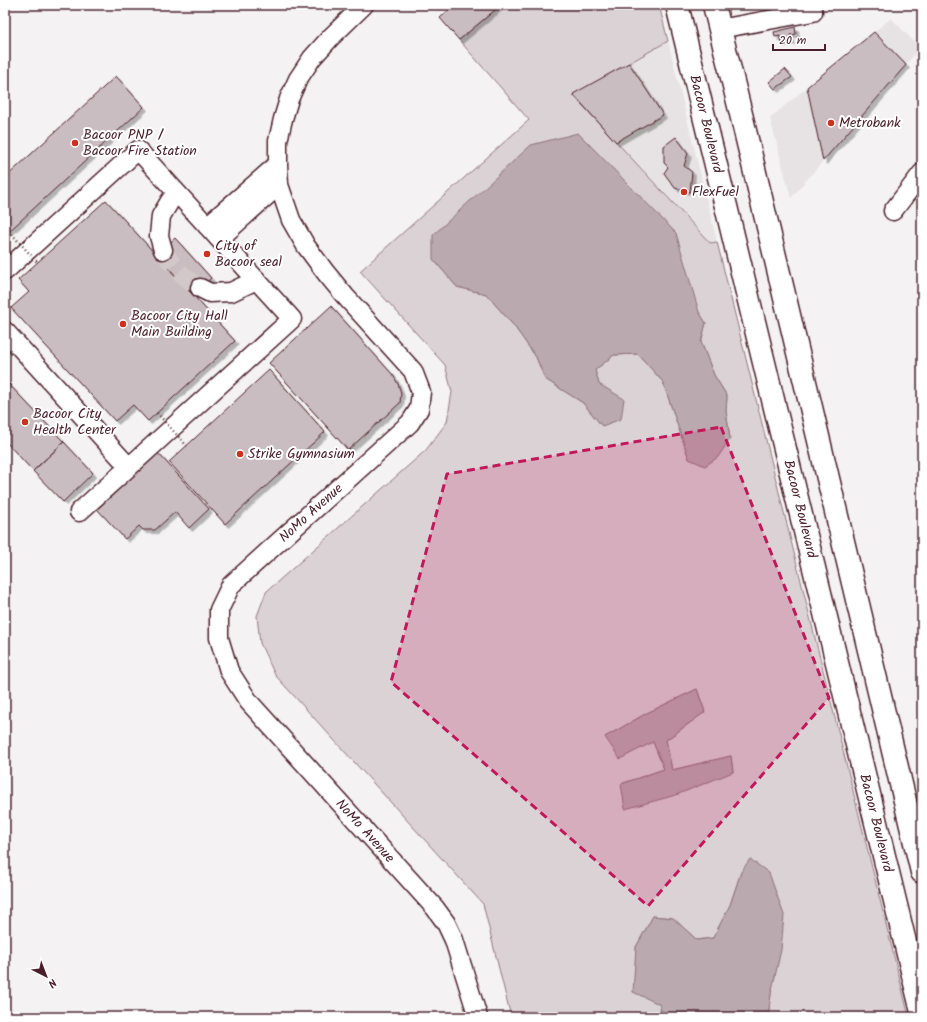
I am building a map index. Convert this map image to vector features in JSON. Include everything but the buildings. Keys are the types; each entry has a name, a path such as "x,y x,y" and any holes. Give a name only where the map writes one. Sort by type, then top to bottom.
{"main road":[{"name":"Bacoor Boulevard","path":"678,5 922,1012"},
{"path":"714,5 922,872"}],"street":[{"name":"NoMo Avenue","path":"364,5 312,58 298,79 289,99 278,141 279,185 290,220 326,274 413,371 421,392 419,409 410,422 231,585 219,610 219,638 229,671 249,702 436,908 446,922 454,940 478,1017"},
{"path":"720,29 813,12"},
{"path":"5,271 46,244 138,150 292,319 79,512"},
{"path":"207,226 278,164"},
{"path":"892,211 922,173"},
{"path":"219,239 279,185"},
{"path":"162,250 159,236 161,216 177,193"},
{"path":"200,288 210,293 231,292 256,279"},
{"path":"5,331 129,468"}],"path":[{"path":"9,231 37,262"},
{"path":"157,413 187,446"}],"highlighted area":[{"path":"721,427 829,698 648,906 391,682 447,474"}],"shaded area":[{"path":"501,5 659,5 668,41 573,95 710,243 717,242 909,1017 768,1017 771,994 741,872 730,905 713,938 697,940 673,918 653,916 636,947 663,1017 511,1017 483,904 275,675 260,643 257,616 266,592 426,450 447,422 452,392 445,365 360,271 529,120 459,40","holes":["433,259 699,312 706,323 701,342 714,375 727,396 726,411 730,439 689,459 663,382 638,354 614,355 595,370 599,384 602,426 583,403 545,379 536,357 514,326 486,294 457,287","697,689 705,712 666,740 672,770 731,756 733,772 621,784 664,769 653,742 605,737 647,713"]},
{"path":"891,18 920,48 791,198 770,118"},
{"path":"668,41 717,242 710,243 573,94"},
{"path":"578,133 676,233 699,312 706,323 701,342 714,375 727,396 726,411 730,439 718,457 705,466 689,459 663,382 638,354 614,355 595,370 599,384 624,399 621,419 602,426 583,403 545,379 536,357 514,326 486,294 457,287 433,259 433,235 531,145"},
{"path":"697,689 705,712 666,740 672,770 731,756 733,772 676,795 625,809 621,784 664,769 653,742 620,759 605,737 647,713"},
{"path":"750,859 769,873 784,915 781,950 771,994 768,1017 663,1017 659,1004 633,992 636,947 653,916 673,918 697,940 713,938 730,905 741,872"}],"tunnel":[{"path":"163,250 179,271 188,280 200,288"}],"place":[{"name":"Metrobank","path":"831,123"},
{"name":"Bacoor PNP / Bacoor Fire Station","path":"75,143"},
{"name":"FlexFuel","path":"684,192"},
{"name":"City of Bacoor seal","path":"207,254"},
{"name":"Bacoor City Hall Main Building","path":"123,324"},
{"name":"Bacoor City Health Center","path":"25,422"},
{"name":"Strike Gymnasium","path":"240,454"}]}
